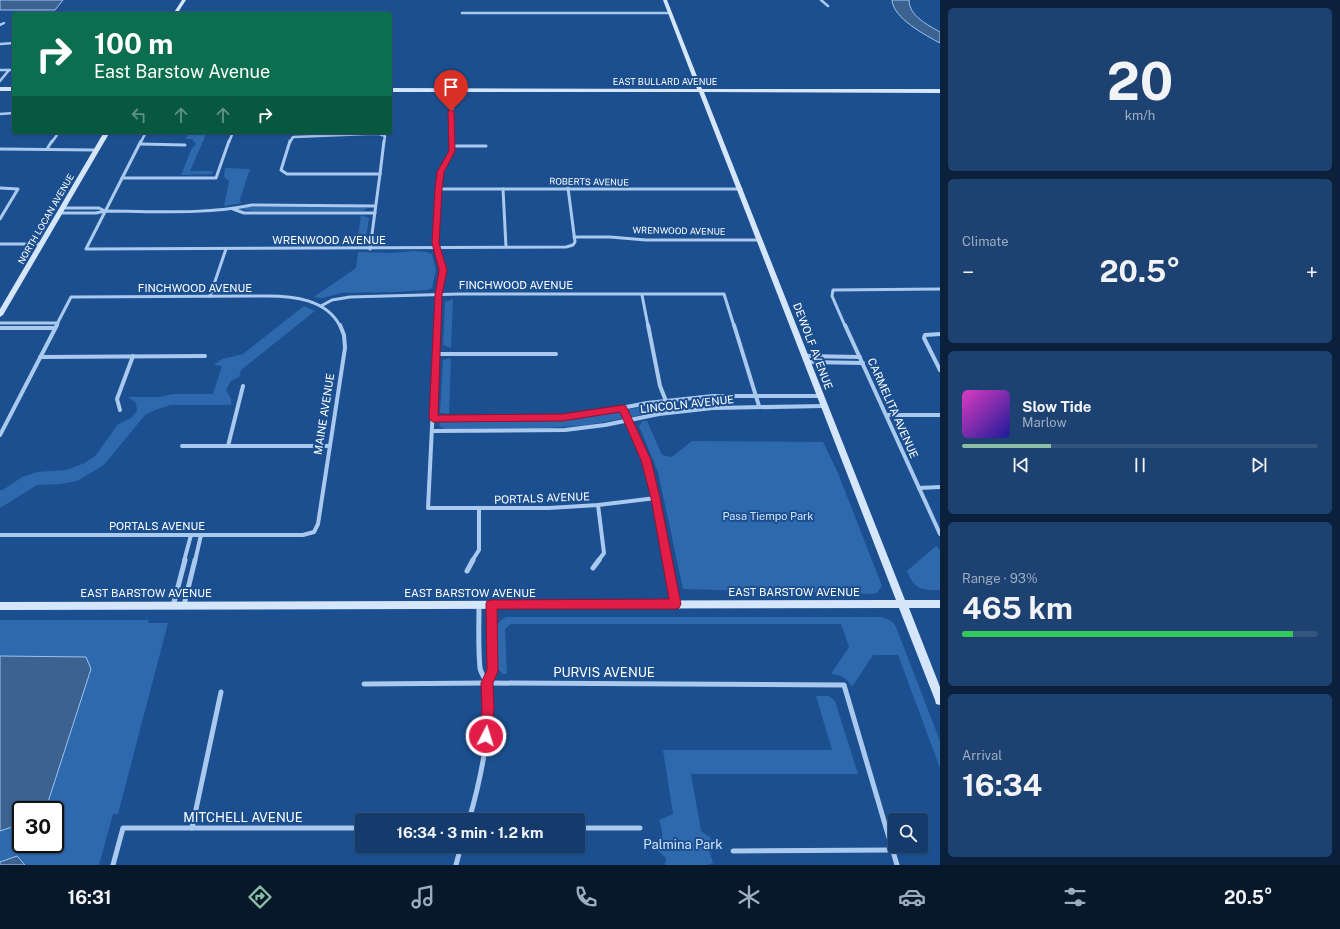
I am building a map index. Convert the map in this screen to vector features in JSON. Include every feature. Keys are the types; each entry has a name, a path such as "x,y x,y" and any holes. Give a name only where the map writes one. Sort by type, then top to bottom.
{"street":[{"path":"176,12 184,0"},
{"name":"DEWOLF AVENUE","path":"665,0 940,700"},
{"path":"821,0 828,6"},
{"path":"462,13 670,13"},
{"path":"0,25 4,23"},
{"path":"0,44 12,43"},
{"path":"0,70 9,70"},
{"path":"0,82 9,70"},
{"path":"0,89 12,89"},
{"name":"EAST BULLARD AVENUE","path":"392,90 940,91"},
{"path":"433,431 438,295 443,270 436,239 438,189 440,172 452,151 452,90"},
{"path":"0,93 12,93"},
{"path":"0,114 12,114"},
{"path":"47,149 58,134"},
{"name":"NORTH LOCAN AVENUE","path":"0,315 106,134"},
{"path":"105,211 145,134"},
{"path":"122,178 216,178 232,134"},
{"path":"349,134 293,137 281,170 282,172 287,174 380,174"},
{"path":"370,249 385,136 376,134"},
{"path":"140,144 184,144"},
{"path":"452,146 486,146"},
{"path":"0,149 96,150"},
{"path":"0,188 18,189 0,219"},
{"path":"568,188 574,237"},
{"name":"ROBERTS AVENUE","path":"438,189 740,189"},
{"path":"503,189 506,247"},
{"path":"61,211 96,213 105,211 206,211 233,209 252,205 375,206"},
{"path":"61,211 99,208 105,211"},
{"path":"233,209 244,213 375,213"},
{"name":"WRENWOOD AVENUE","path":"105,211 86,249 370,249 437,246 566,247 573,245 575,242 574,237 615,237 646,240 760,240"},
{"path":"0,244 42,244"},
{"path":"210,296 226,249"},
{"name":"CARMELITA AVENUE","path":"940,289 841,289 833,290 832,296 940,534"},
{"path":"642,294 660,386 666,401"},
{"name":"FINCHWOOD AVENUE","path":"58,323 71,297 282,297 306,300 321,306 332,300 344,298 438,295 724,294 756,396"},
{"name":"MAINE AVENUE","path":"314,532 318,524 345,348 345,336 341,324 321,306"},
{"path":"0,323 58,323"},
{"path":"0,435 58,323"},
{"path":"0,328 55,328"},
{"path":"940,334 925,335 924,338 925,343 940,370"},
{"path":"435,354 556,354"},
{"path":"120,410 117,399 133,356"},
{"path":"40,357 205,356"},
{"path":"807,359 860,357"},
{"path":"807,359 863,363"},
{"path":"228,446 243,386"},
{"name":"LINCOLN AVENUE","path":"433,419 562,417 586,415 666,401 713,396 821,396"},
{"path":"756,396 759,406"},
{"name":"LINCOLN AVENUE","path":"433,431 542,432 583,428 687,411 759,406 825,406"},
{"path":"623,408 630,420 646,460 656,498 676,604"},
{"path":"886,415 940,415"},
{"name":"PORTALS AVENUE","path":"433,431 428,508 549,508 598,505 656,498"},
{"path":"182,446 329,446"},
{"path":"919,488 940,487"},
{"path":"593,568 604,553 598,505"},
{"path":"467,571 479,550 479,508"},
{"name":"PORTALS AVENUE","path":"0,535 303,535 314,532"},
{"path":"173,606 191,535"},
{"path":"184,605 201,535"},
{"path":"471,813 485,750 488,708 487,683 480,670 479,604"},
{"path":"487,683 493,671 491,604"},
{"name":"EAST BARSTOW AVENUE","path":"0,606 940,604"},
{"name":"PURVIS AVENUE","path":"364,684 487,683 844,685 888,836"},
{"path":"192,828 221,692"},
{"name":"MITCHELL AVENUE","path":"113,865 123,828 355,828"},
{"path":"585,828 640,828"},
{"path":"733,851 888,850"},
{"path":"456,865 459,853"},
{"path":"893,853 897,865"}],"green space":[{"path":"188,134 206,134 190,171 213,171 212,174 181,175 192,148 196,144 192,139 186,139"},
{"path":"225,168 250,169 240,199 241,203 224,206 229,181 224,177"},
{"path":"247,207 367,208 363,211 253,211 240,209"},
{"path":"361,215 369,218 365,243 357,245"},
{"path":"414,251 432,254 436,270 432,288 427,290 395,292 341,293 323,298 314,297 356,268 358,252 391,253"},
{"path":"453,299 451,348 443,345 445,302"},
{"path":"304,306 315,311 241,370 239,377 231,381 226,390 231,399 231,405 171,405 155,410 145,415 104,465 77,481 60,484 37,485 0,508 0,490 3,490 22,477 37,472 66,470 85,463 96,455 118,424 131,418 137,411 136,403 128,397 159,397 173,394 213,394 222,366 214,365 222,359 243,354"},
{"path":"451,358 449,414 440,413 443,360"},
{"path":"641,407 648,410 647,414 587,425 548,428 447,429 442,428 439,425 444,421 548,421 580,419"},
{"name":"Pasa Tiempo Park","path":"643,421 647,421 662,455 672,457 692,441 823,442 838,473 882,586 877,593 872,594 683,589 658,472 639,426"},
{"path":"936,546 940,550 940,590 919,588 913,582 907,571"},
{"path":"506,617 881,617 892,622 896,627 940,741 940,768 898,655 873,655 854,684 851,686 843,677 831,674 849,647 841,624 511,624 505,629 507,674 503,674 498,669 497,625"},
{"path":"0,620 149,620 148,623 168,623 118,814 113,814 99,865 0,865"},
{"name":"Palmina Park","path":"816,696 829,696 835,701 858,774 691,774 701,831 711,838 709,850 713,863 708,865 665,865 666,858 657,850 661,843 662,835 659,820 673,814 663,750 832,750"}],"shaded area":[{"path":"0,0 63,0 55,10 0,10"},
{"path":"892,0 909,0 912,11 925,23 940,32 940,43 918,31 904,19 894,7"},
{"path":"0,656 86,657 91,669 48,801 12,801 12,827 0,831"},
{"path":"17,856 25,865 0,865 0,862"}],"route":[{"path":"451,111 452,151 440,172 438,189 436,243 443,270 438,295 433,419 562,417 586,415 623,408 630,420 646,460 656,498 676,604 491,604 493,671 487,683 488,708 486,736"}]}
